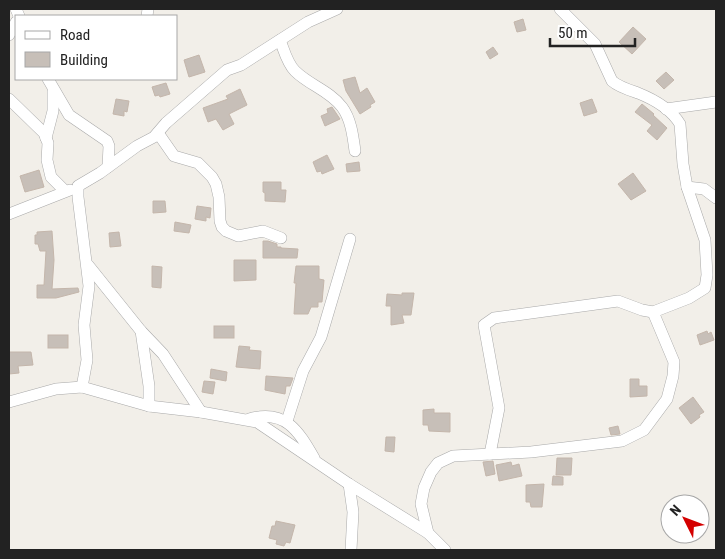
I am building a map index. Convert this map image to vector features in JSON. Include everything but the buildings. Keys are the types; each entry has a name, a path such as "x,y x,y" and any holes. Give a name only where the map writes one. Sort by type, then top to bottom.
{"street":[{"path":"9,214 78,186 158,133 166,123 227,70 241,65 308,22 337,9"},
{"path":"490,454 499,408 484,325 494,318 618,301 653,312 711,287 707,275 704,235 687,186 683,164 681,126 666,109 648,97 616,85 612,81 595,44 560,9"},
{"path":"9,35 15,24"},
{"path":"280,40 289,62 296,72 343,108 351,126 355,151"},
{"path":"51,84 69,115 106,141 109,146 108,167"},
{"path":"46,138 53,111 51,84"},
{"path":"9,99 37,125 46,138 48,143 47,160 51,177 65,192"},
{"path":"666,109 716,102"},
{"path":"158,133 174,156 198,164 212,177 218,190 222,227 226,232 238,236 263,232 282,238"},
{"path":"78,186 89,286 84,335 86,360 82,387"},
{"path":"687,186 704,188 716,198"},
{"path":"287,421 303,371 321,337 350,239"},
{"path":"88,265 141,331 163,354 201,412"},
{"path":"428,533 421,504 424,488 431,472 438,463 453,456 531,452 622,441 644,430 666,399 673,376 674,362 653,312"},
{"path":"141,331 149,386 149,406"},
{"path":"9,402 56,389 82,387 149,406 249,419 264,426 349,484 428,533 445,550"},
{"path":"249,419 262,415 287,421 303,440 315,461"},
{"path":"349,484 353,506 351,550"}]}
